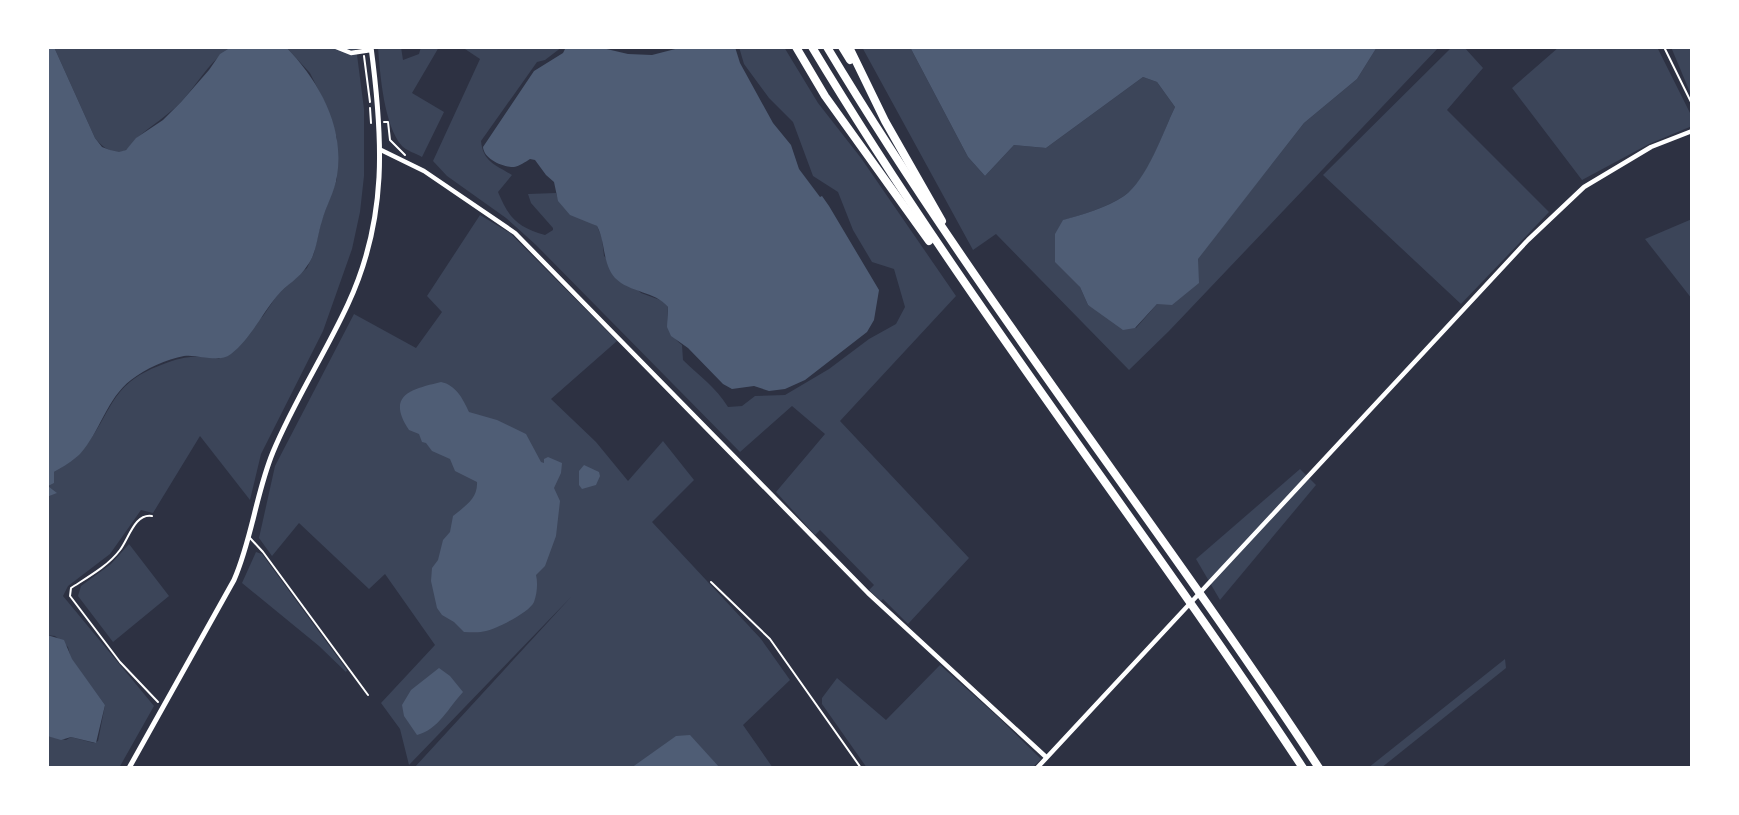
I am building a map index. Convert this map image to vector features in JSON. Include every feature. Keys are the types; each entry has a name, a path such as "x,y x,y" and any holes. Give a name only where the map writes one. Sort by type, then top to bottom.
{"highway":[{"path":"796,47 825,96 863,146 916,225 956,273"},
{"path":"811,47 956,273 1182,591 1303,768"},
{"path":"827,47 882,137 966,263 1189,579 1318,768"},
{"path":"842,47 966,263"},
{"path":"849,47 863,80"}],"street":[{"path":"130,768 234,580 272,454 360,276 380,177 380,122 371,49 351,54 335,47"},
{"path":"1037,768 1504,263 1584,187 1651,147 1692,131"},
{"path":"381,150 424,171 515,233 878,603 1046,757"}],"lane":[{"path":"1664,47 1692,104"},
{"path":"152,516 140,518 120,551 72,588 69,596 120,662 158,702"},
{"path":"249,537 263,552 368,695"},
{"path":"711,582 770,639 862,768"}],"path":[{"path":"363,51 371,123 388,122 390,140 404,154 407,163"}],"shaded area":[{"path":"47,47 54,47 95,138 102,147 119,152 126,150 136,138 163,120 209,70 220,54 231,47 286,47 309,75 327,106 337,140 338,158 336,182 310,261 301,274 277,296 244,341 226,357 177,357 149,368 131,380 116,396 80,454 54,472 54,483 48,486 57,493 47,497"},
{"path":"54,47 231,47 211,65 175,108 127,149 114,152 105,148 95,138"},
{"path":"286,47 356,47 364,109 364,176 352,249 323,331 261,454 250,500 200,436 153,513 141,510 110,554 68,586 63,596 154,706 119,768 47,768 47,736 66,740 71,737 94,743 98,741 105,705 71,659 68,647 55,636 47,635 47,497 56,493 48,486 54,479 54,472 80,453 120,392 130,382 143,373 176,360 190,357 219,359 263,316 278,294 307,268 314,253 321,222 337,179 337,138 324,101 310,73"},
{"path":"378,47 401,47 403,60 419,54 421,47 439,47 412,93 444,112 422,157 402,146 391,126 384,99"},
{"path":"462,47 562,47 545,60 537,62 481,141 487,158 512,175 498,192 502,201 510,215 521,225 545,235 553,228 531,203 528,194 556,193 563,206 597,226 602,238 604,256 641,293 663,301 668,307 669,328 682,345 683,360 713,387 728,407 742,406 755,396 785,395 896,324 905,307 894,269 872,262 853,230 838,192 813,176 793,122 769,98 744,64 739,47 784,47 818,103 861,158 956,296 840,421 969,558 908,624 883,599 881,601 869,590 874,585 820,530 815,535 776,492 825,434 792,406 740,452 536,245 506,218 447,176 433,161 480,59"},
{"path":"566,47 598,47 628,54 652,55 683,47 735,47 740,63 773,123 791,145 799,169 829,206 879,290 874,320 867,332 805,380 785,389 769,391 754,386 732,389 723,384 688,348 671,336 667,327 668,307 656,298 628,287 615,278 608,266 597,226 570,215 558,201 554,182 535,160 530,159 518,166 509,167 494,162 484,151 483,147 534,71 563,53"},
{"path":"862,47 910,47 968,157 985,176 1014,145 1046,148 1143,77 1157,82 1175,107 1140,179 1133,189 1117,200 1064,220 1080,287 1088,305 1136,328 1157,304 1198,283 1197,259 1304,123 1357,79 1377,47 1439,47 1129,370 996,234 973,250"},
{"path":"910,47 1377,47 1357,79 1304,123 1198,259 1199,283 1172,305 1157,304 1135,328 1123,330 1088,305 1080,287 1055,262 1055,234 1063,220 1117,200 1140,179 1175,107 1157,82 1143,77 1046,148 1014,145 985,176 968,157"},
{"path":"1452,47 1464,47 1483,68 1447,110 1549,212 1461,304 1323,175"},
{"path":"1559,47 1657,47 1692,117 1692,126 1649,144 1582,180 1512,88"},
{"path":"1671,47 1692,47 1692,97"},
{"path":"480,215 510,233 617,341 551,399 596,442 628,481 663,441 694,480 652,522 761,639 790,680 743,725 773,768 414,768 571,597 409,765 400,729 381,703 435,645 385,574 369,589 299,523 272,556 259,538 275,466 354,314 416,348 442,312 427,296"},
{"path":"1692,219 1692,299 1645,239"},
{"path":"441,382 455,389 469,412 497,420 526,434 541,462 544,463 544,459 548,457 562,463 554,488 560,501 556,536 545,566 536,575 534,602 512,620 483,632 464,632 442,615 437,608 431,581 432,568 438,560 443,540 450,532 453,516 473,498 477,482 455,471 450,459 432,451 422,442 419,434 409,430 400,408 401,401 412,391"},
{"path":"584,465 599,472 600,476 596,485 582,489 579,485 579,471"},
{"path":"1300,469 1316,485 1220,600 1196,559"},
{"path":"129,544 169,596 113,642 78,596 81,586 111,564"},
{"path":"256,552 262,554 346,672 319,646 242,583"},
{"path":"47,635 64,640 72,659 105,705 96,743 71,737 61,740 47,736"},
{"path":"1505,659 1506,668 1381,768 1368,768"},
{"path":"940,665 1041,759 1032,768 867,768 822,704 822,698 837,678 886,720"},
{"path":"439,668 450,676 463,692 437,723 417,735 404,716 402,705 411,690"},
{"path":"690,735 720,768 631,768 676,736"}]}
